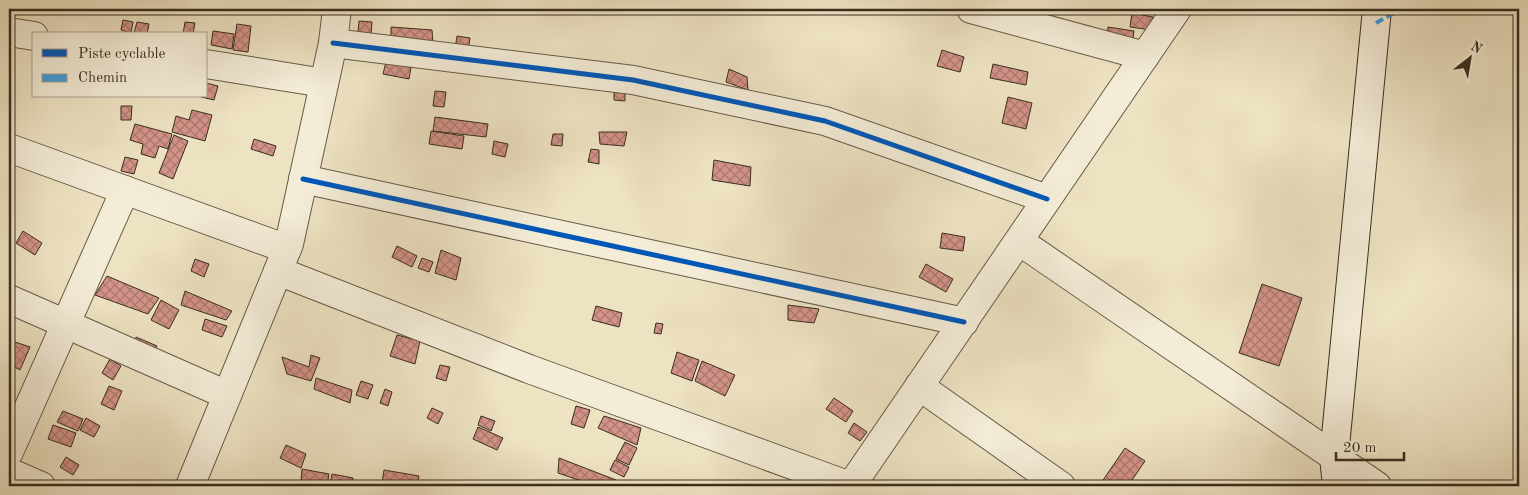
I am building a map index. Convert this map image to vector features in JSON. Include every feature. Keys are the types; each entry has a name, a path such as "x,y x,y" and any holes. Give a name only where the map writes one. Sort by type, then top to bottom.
{"street":[{"path":"190,486 282,260 303,179 333,44 337,9"},
{"path":"971,9 1145,56"},
{"path":"9,148 125,190 529,369 851,486 1177,9"},
{"path":"1337,486 1334,457 1377,9"},
{"path":"9,32 32,36"},
{"path":"333,44 633,80 825,121 1047,200"},
{"path":"208,64 324,84"},
{"path":"303,179 964,322"},
{"path":"9,452 125,190"},
{"path":"1018,241 1378,486"},
{"path":"9,299 227,395"},
{"path":"919,386 1061,486"},
{"path":"9,472 41,486"}],"building":[{"path":"1132,13 1153,17 1151,30 1130,27"},
{"path":"123,20 133,22 131,32 121,30"},
{"path":"359,21 372,22 371,34 358,32"},
{"path":"137,22 149,24 147,32 134,32"},
{"path":"185,22 195,23 193,32 183,32"},
{"path":"237,24 251,26 248,52 233,50"},
{"path":"391,27 432,30 433,44 391,40"},
{"path":"1108,27 1134,31 1132,46 1106,42"},
{"path":"213,31 234,34 232,49 211,45"},
{"path":"457,36 470,38 468,51 455,49"},
{"path":"942,50 964,57 960,72 937,66"},
{"path":"386,62 411,67 409,79 383,74"},
{"path":"993,64 1028,72 1026,85 990,78"},
{"path":"729,69 747,77 748,90 726,82"},
{"path":"208,84 218,86 214,100 205,98 208,98"},
{"path":"614,88 625,89 625,101 614,100"},
{"path":"435,91 446,92 444,107 433,106"},
{"path":"1008,97 1032,103 1026,129 1002,123"},
{"path":"121,106 132,106 131,120 121,120"},
{"path":"192,110 212,115 205,141 172,132 176,116 189,120"},
{"path":"435,117 488,124 486,137 433,131"},
{"path":"135,124 172,134 168,149 159,146 155,158 141,154 143,144 130,140"},
{"path":"431,131 464,136 462,149 429,144"},
{"path":"599,132 627,132 624,146 600,144"},
{"path":"553,134 563,134 562,146 551,145"},
{"path":"174,135 188,141 173,179 159,173"},
{"path":"254,139 276,146 273,156 251,149"},
{"path":"494,141 508,144 505,157 492,154"},
{"path":"591,149 599,150 599,164 588,162"},
{"path":"125,157 138,160 134,174 121,171"},
{"path":"714,160 751,167 750,186 712,180"},
{"path":"23,231 42,243 35,255 16,243"},
{"path":"942,233 965,237 963,251 940,248"},
{"path":"397,246 417,256 412,267 392,257"},
{"path":"441,250 461,258 456,280 435,273"},
{"path":"422,258 433,262 429,272 418,268"},
{"path":"195,259 209,264 204,277 191,271"},
{"path":"926,264 953,279 946,292 919,277"},
{"path":"107,276 159,298 148,314 95,295"},
{"path":"1262,284 1302,298 1279,366 1239,353"},
{"path":"185,291 232,311 226,320 181,305"},
{"path":"161,300 179,310 169,329 151,320"},
{"path":"788,305 819,309 814,323 788,320"},
{"path":"596,306 622,313 619,327 592,320"},
{"path":"205,319 227,326 222,337 202,330"},
{"path":"656,323 663,324 661,334 654,333"},
{"path":"397,335 420,341 415,364 390,356"},
{"path":"136,337 157,346 151,357 134,347"},
{"path":"9,340 30,347 20,370 9,364"},
{"path":"677,352 699,360 692,381 671,373"},
{"path":"311,355 320,358 311,381 287,374 282,357 309,367"},
{"path":"110,359 121,366 113,380 102,373"},
{"path":"702,361 735,375 725,396 695,381"},
{"path":"440,365 450,367 446,381 436,378"},
{"path":"316,378 352,390 350,403 314,389"},
{"path":"361,381 373,385 368,399 356,395"},
{"path":"109,386 122,391 114,410 101,404"},
{"path":"385,389 392,392 388,406 380,403"},
{"path":"834,398 853,411 846,422 826,409"},
{"path":"576,406 590,410 584,428 571,424"},
{"path":"432,408 443,413 438,424 427,418"},
{"path":"63,411 83,419 78,431 57,422"},
{"path":"481,416 495,421 491,431 478,425"},
{"path":"604,416 641,428 637,445 598,428"},
{"path":"86,418 100,426 94,437 80,430"},
{"path":"854,423 867,432 860,441 848,433"},
{"path":"53,425 76,433 71,447 48,439"},
{"path":"478,427 503,438 497,450 473,439"},
{"path":"625,442 637,448 629,465 616,459"},
{"path":"286,445 306,454 301,468 280,458"},
{"path":"1125,448 1145,461 1128,486 1099,486"},
{"path":"66,457 79,465 73,475 60,467"},
{"path":"559,458 616,480 615,486 596,486 558,473"},
{"path":"615,460 629,467 624,477 610,470"},
{"path":"302,469 329,474 327,486 301,482"},
{"path":"384,470 419,476 417,486 398,486 382,483"},
{"path":"332,474 353,478 352,486 330,485"},
{"path":"737,480 752,484 751,486 734,486"}],"marked path":[{"path":"1376,23 1401,9"}],"cycle path":[{"path":"333,43 633,80 825,121 1047,199"},
{"path":"303,179 964,322"}]}
